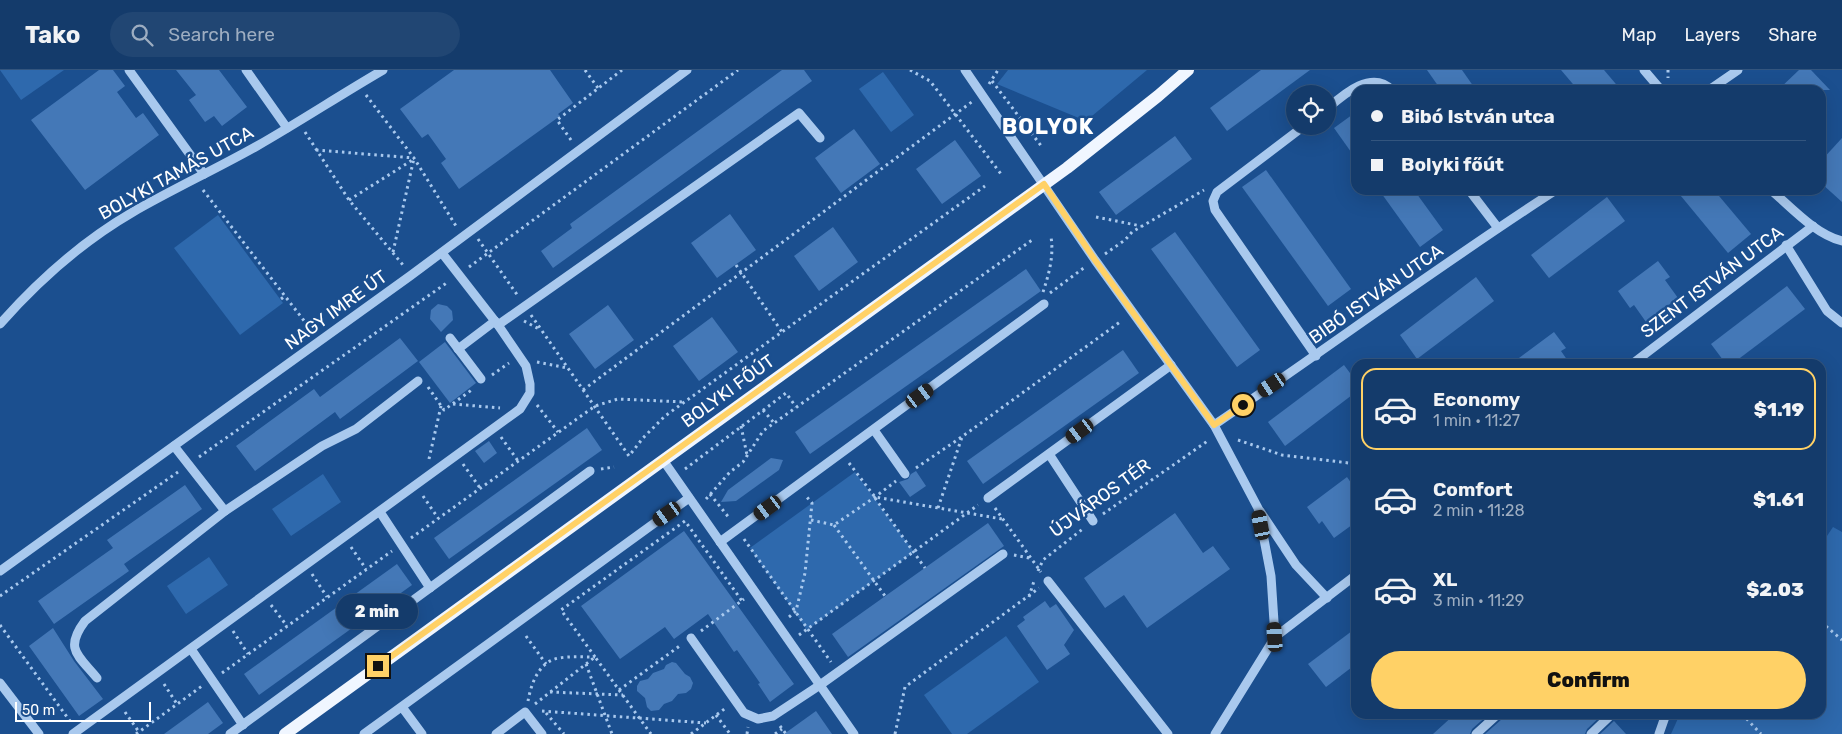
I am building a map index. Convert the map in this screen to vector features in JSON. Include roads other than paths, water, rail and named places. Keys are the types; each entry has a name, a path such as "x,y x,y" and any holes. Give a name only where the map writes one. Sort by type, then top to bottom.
{"main road":[{"name":"BOLYKI FŐÚT","path":"285,734 1067,168 1188,70"}],"street":[{"path":"129,70 204,174"},
{"path":"246,70 287,128"},
{"name":"BOLYKI TAMÁS UTCA","path":"0,324 50,274 97,236 132,213 287,128 383,70"},
{"name":"NAGY IMRE ÚT","path":"0,571 442,253 686,70"},
{"path":"964,70 1095,260 1214,425 1258,508 1296,564 1327,598"},
{"path":"1644,70 1657,85"},
{"path":"1716,85 1738,70"},
{"path":"1357,85 1374,78 1388,85"},
{"path":"1336,102 1351,90"},
{"path":"458,349 525,306 799,113 820,138"},
{"path":"1292,135 1217,192 1213,201 1214,210 1316,356"},
{"path":"1473,195 1498,228"},
{"name":"BIBÓ ISTVÁN UTCA","path":"1214,425 1548,195"},
{"path":"1777,195 1812,226 1834,239 1842,241"},
{"name":"SZENT ISTVÁN UTCA","path":"1638,359 1812,226"},
{"path":"1786,245 1826,311 1842,323"},
{"path":"75,732 265,596 520,409 529,395 529,374 526,366 496,323 442,253"},
{"path":"720,542 1044,304"},
{"path":"450,338 485,378"},
{"path":"988,498 1171,365"},
{"path":"97,678 77,654 73,643 77,632 85,621 225,511 322,446 356,429 418,381"},
{"path":"874,430 905,474"},
{"path":"174,446 225,511"},
{"path":"1049,454 1093,520"},
{"path":"663,460 854,734"},
{"path":"230,734 590,471"},
{"path":"364,734 689,498"},
{"path":"1258,508 1271,576 1275,637"},
{"path":"380,512 430,588"},
{"path":"691,638 744,714 758,719 773,716 820,685 1003,554"},
{"path":"1215,734 1275,637 1351,579"},
{"path":"1048,581 1168,734"},
{"path":"190,649 243,724"},
{"path":"0,683 39,734"},
{"path":"402,707 422,734"},
{"path":"496,734 525,712 542,734"},
{"path":"1476,734 1492,719"},
{"path":"1591,734 1607,719"},
{"path":"1658,734 1664,719"}],"district":[{"name":"BOLYOK","path":"1048,126"}]}
